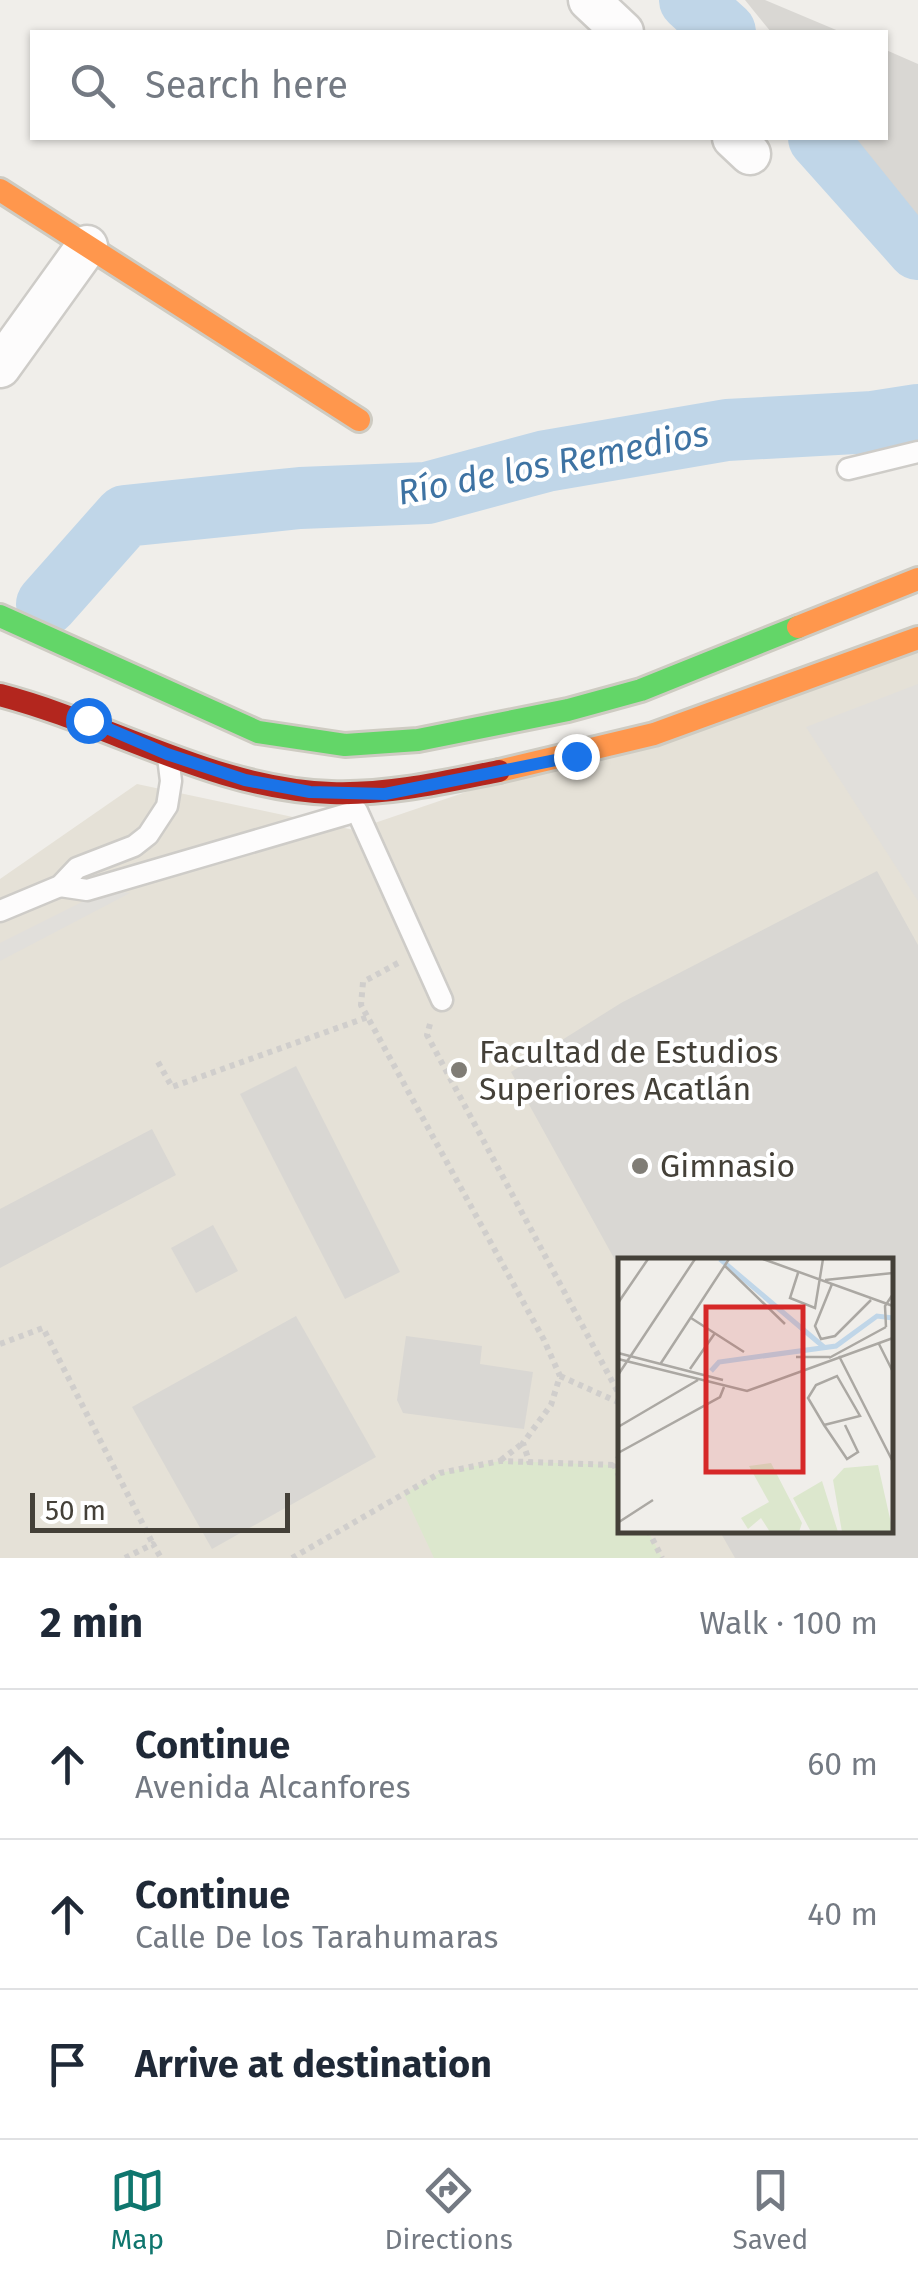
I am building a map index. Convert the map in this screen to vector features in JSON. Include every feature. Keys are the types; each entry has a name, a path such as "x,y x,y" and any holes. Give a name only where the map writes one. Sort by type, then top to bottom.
{"main road":[{"path":"0,190 359,420"},
{"path":"6,618 258,732 345,745 418,740 568,710 640,690 918,580"},
{"path":"0,695 88,720 167,754 245,780 310,792 385,794 576,756 654,734 918,638"}],"street":[{"path":"589,0 621,30"},
{"path":"0,367 87,246"}],"lane":[{"path":"848,468 918,452"},
{"path":"0,911 60,886 77,868 134,846 158,825 167,806 171,781 167,754"},
{"path":"60,886 86,890 356,811 385,794"},
{"path":"356,811 440,997"}],"path":[{"path":"422,951 362,982 362,1005 560,1376 551,1405 523,1442 500,1461"},
{"path":"440,997 427,1036 618,1396"},
{"path":"158,1062 172,1087 368,1017"},
{"path":"0,1344 43,1328 161,1558"},
{"path":"560,1376 618,1399"},
{"path":"523,1442 530,1464"},
{"path":"614,1465 618,1458"},
{"path":"292,1558 440,1473 500,1461 614,1465"},
{"path":"614,1465 618,1474"},
{"path":"650,1533 662,1558"},
{"path":"125,1558 153,1544"}],"shaded area":[{"name":"Facultad de Estudios Superiores Acatlán","path":"918,638 918,1558 0,1558 0,879 137,784 354,830"},
{"path":"918,684 918,901 806,727"},
{"path":"106,890 130,893 0,961 0,943"}],"green space":[{"path":"500,1461 614,1465 618,1474 618,1533 649,1533 662,1558 434,1558 404,1494 440,1473"}],"building":[{"path":"745,0 765,0 836,30 769,30"},
{"path":"888,51 918,64 918,215 858,140 888,140"},
{"path":"877,871 918,945 918,1558 735,1558 721,1533 893,1533 893,1258 615,1260 511,1072 621,1003"},
{"path":"296,1066 400,1272 345,1299 240,1094"},
{"path":"152,1129 176,1175 0,1268 0,1209"},
{"path":"213,1225 238,1271 196,1293 171,1248"},
{"path":"296,1316 376,1457 212,1549 132,1407"},
{"path":"406,1336 482,1346 480,1364 533,1372 524,1429 403,1413 397,1400"}],"waterway":[{"path":"690,0 723,30"},
{"path":"821,140 918,249"},
{"name":"Río de los Remedios","path":"47,604 125,516 300,498 427,493 546,461 727,430 873,422 918,415"}],"traffic: fast":[{"path":"0,616 258,732 345,745 418,740 568,710 641,690 798,627"}],"traffic: slow":[{"path":"0,190 359,420"},
{"path":"798,627 918,579"},
{"path":"499,771 654,734 918,638"}],"traffic: jam":[{"path":"0,695 205,768 288,789 374,792 499,771"}],"place":[{"name":"Facultad de Estudios Superiores Acatlán","path":"459,1070"},
{"name":"Gimnasio","path":"640,1166"}],"route":[{"path":"88,720 167,754 245,780 310,792 385,794 576,756"}]}
